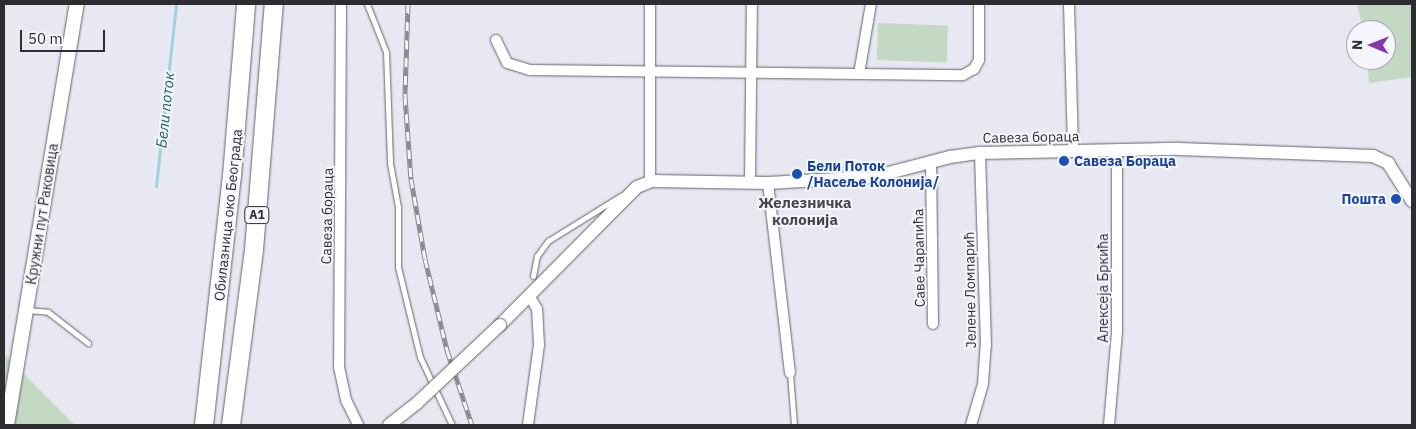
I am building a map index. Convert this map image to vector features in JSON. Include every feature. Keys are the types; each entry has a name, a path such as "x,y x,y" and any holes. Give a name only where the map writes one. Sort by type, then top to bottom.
{"highway":[{"name":"Обилазница око Београда","path":"204,425 232,176 246,4"},
{"name":"Обилазница око Београда","path":"231,425 254,250 274,4"}],"main road":[{"name":"Кружни пут Раковица","path":"7,425 77,4"}],"street":[{"name":"Савеза бораца","path":"341,4 340,376 346,400 358,425"},
{"path":"650,4 650,182"},
{"path":"750,183 752,4"},
{"path":"859,74 871,4"},
{"path":"496,40 507,63 518,68 967,74 977,64 980,55 979,4"},
{"path":"1068,4 1073,151"},
{"name":"Савеза бораца","path":"389,425 437,386 530,297 634,190 650,182 768,183 873,177 931,161 980,153 1178,149 1373,156 1388,163 1412,201"},
{"name":"Алексеја Бркића","path":"1109,425 1116,338 1117,150"},
{"name":"Јелене Ломпарић","path":"970,425 983,384 986,345 980,153"},
{"name":"Саве Чарапића","path":"931,161 933,324"},
{"path":"768,183 790,373"},
{"path":"528,425 539,345 538,309 530,297"}],"lane":[{"path":"367,4 386,52 390,163 398,207 398,268 420,357 452,425"},
{"name":"Савеза бораца","path":"533,276 537,256 548,241 634,190"},
{"path":"26,310 48,312 88,343"},
{"path":"790,373 794,425"}],"green space":[{"path":"1357,4 1412,4 1412,77 1369,83 1368,70 1396,70 1396,20 1361,20"},
{"path":"878,23 948,25 947,62 877,60"},
{"path":"4,354 75,425 4,425"}],"waterway":[{"name":"Бели поток","path":"156,186 176,4"}],"railway":[{"path":"408,4 405,96 411,179 425,259 447,350 472,425"}],"place":[{"name":"Савеза Бораца","path":"1064,161"},
{"name":"Бели Поток /Насеље Колонија/","path":"797,174"},
{"name":"Пошта","path":"1396,199"}],"district":[{"name":"Железничка колонија","path":"805,210"}]}
